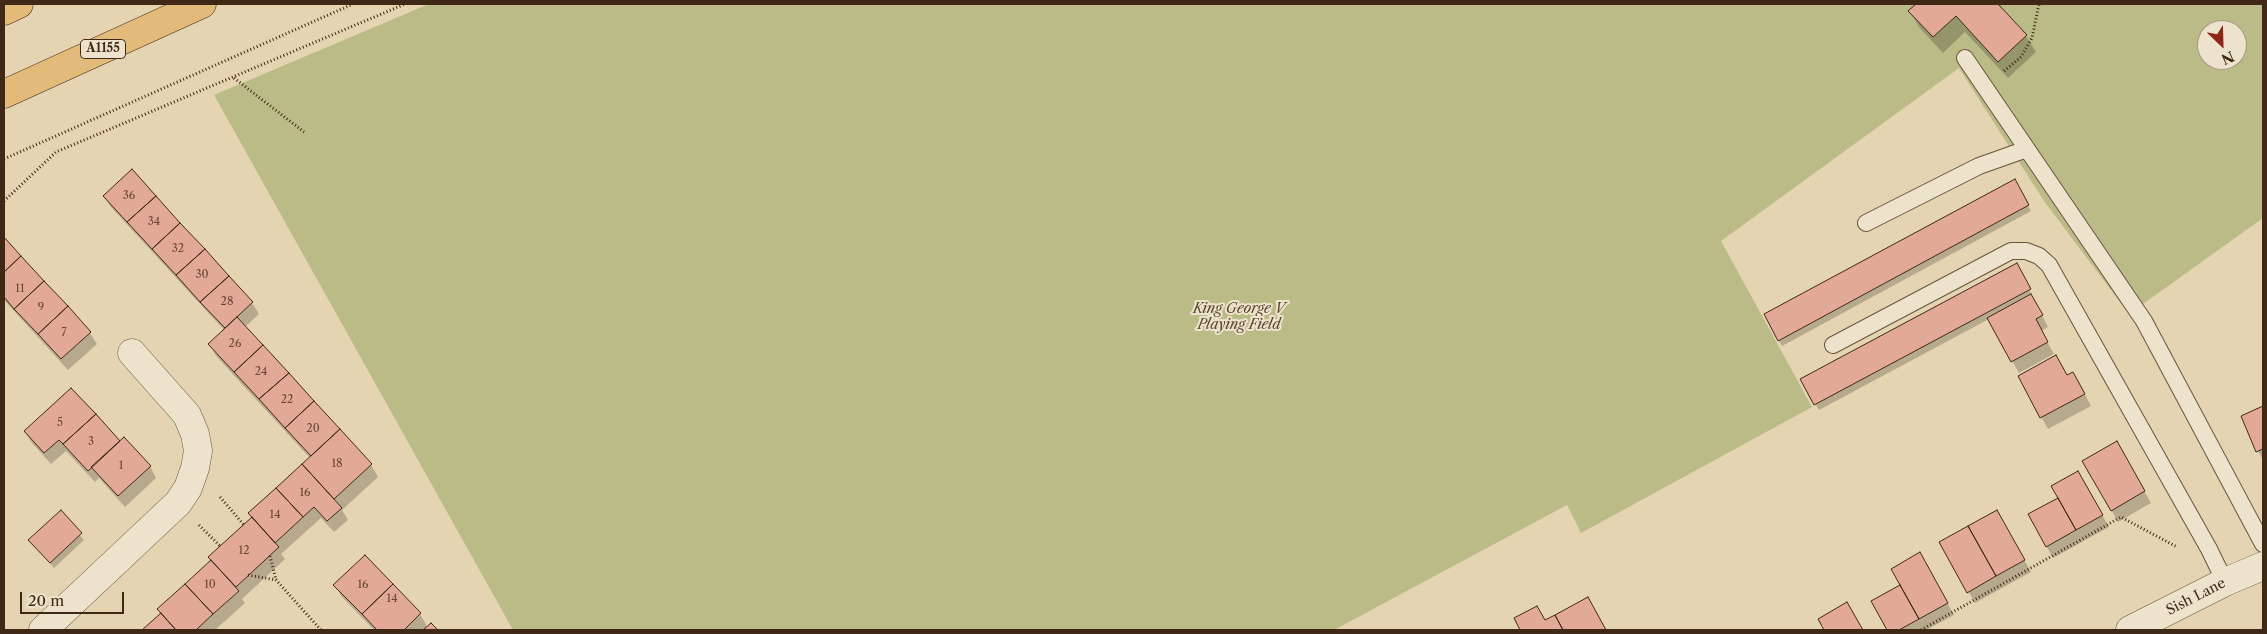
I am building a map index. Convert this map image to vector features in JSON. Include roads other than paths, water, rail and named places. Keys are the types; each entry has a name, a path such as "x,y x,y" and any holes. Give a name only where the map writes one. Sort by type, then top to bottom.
{"main road":[{"path":"4,11 19,4"},
{"name":"A1155","path":"4,94 202,4"}],"street":[{"path":"43,630 178,503 188,488 195,468 198,451 196,434 187,415 132,353"},
{"name":"Sish Lane","path":"2130,630 2225,582 2263,566"}],"lane":[{"path":"1966,58 2144,321 2263,544"},
{"path":"1866,223 1979,166 2027,149"},
{"path":"1833,345 2010,251 2026,251 2039,256 2049,265 2209,549 2225,582"}],"park label":[{"name":"King George V Playing Field","path":"1239,318"}]}
